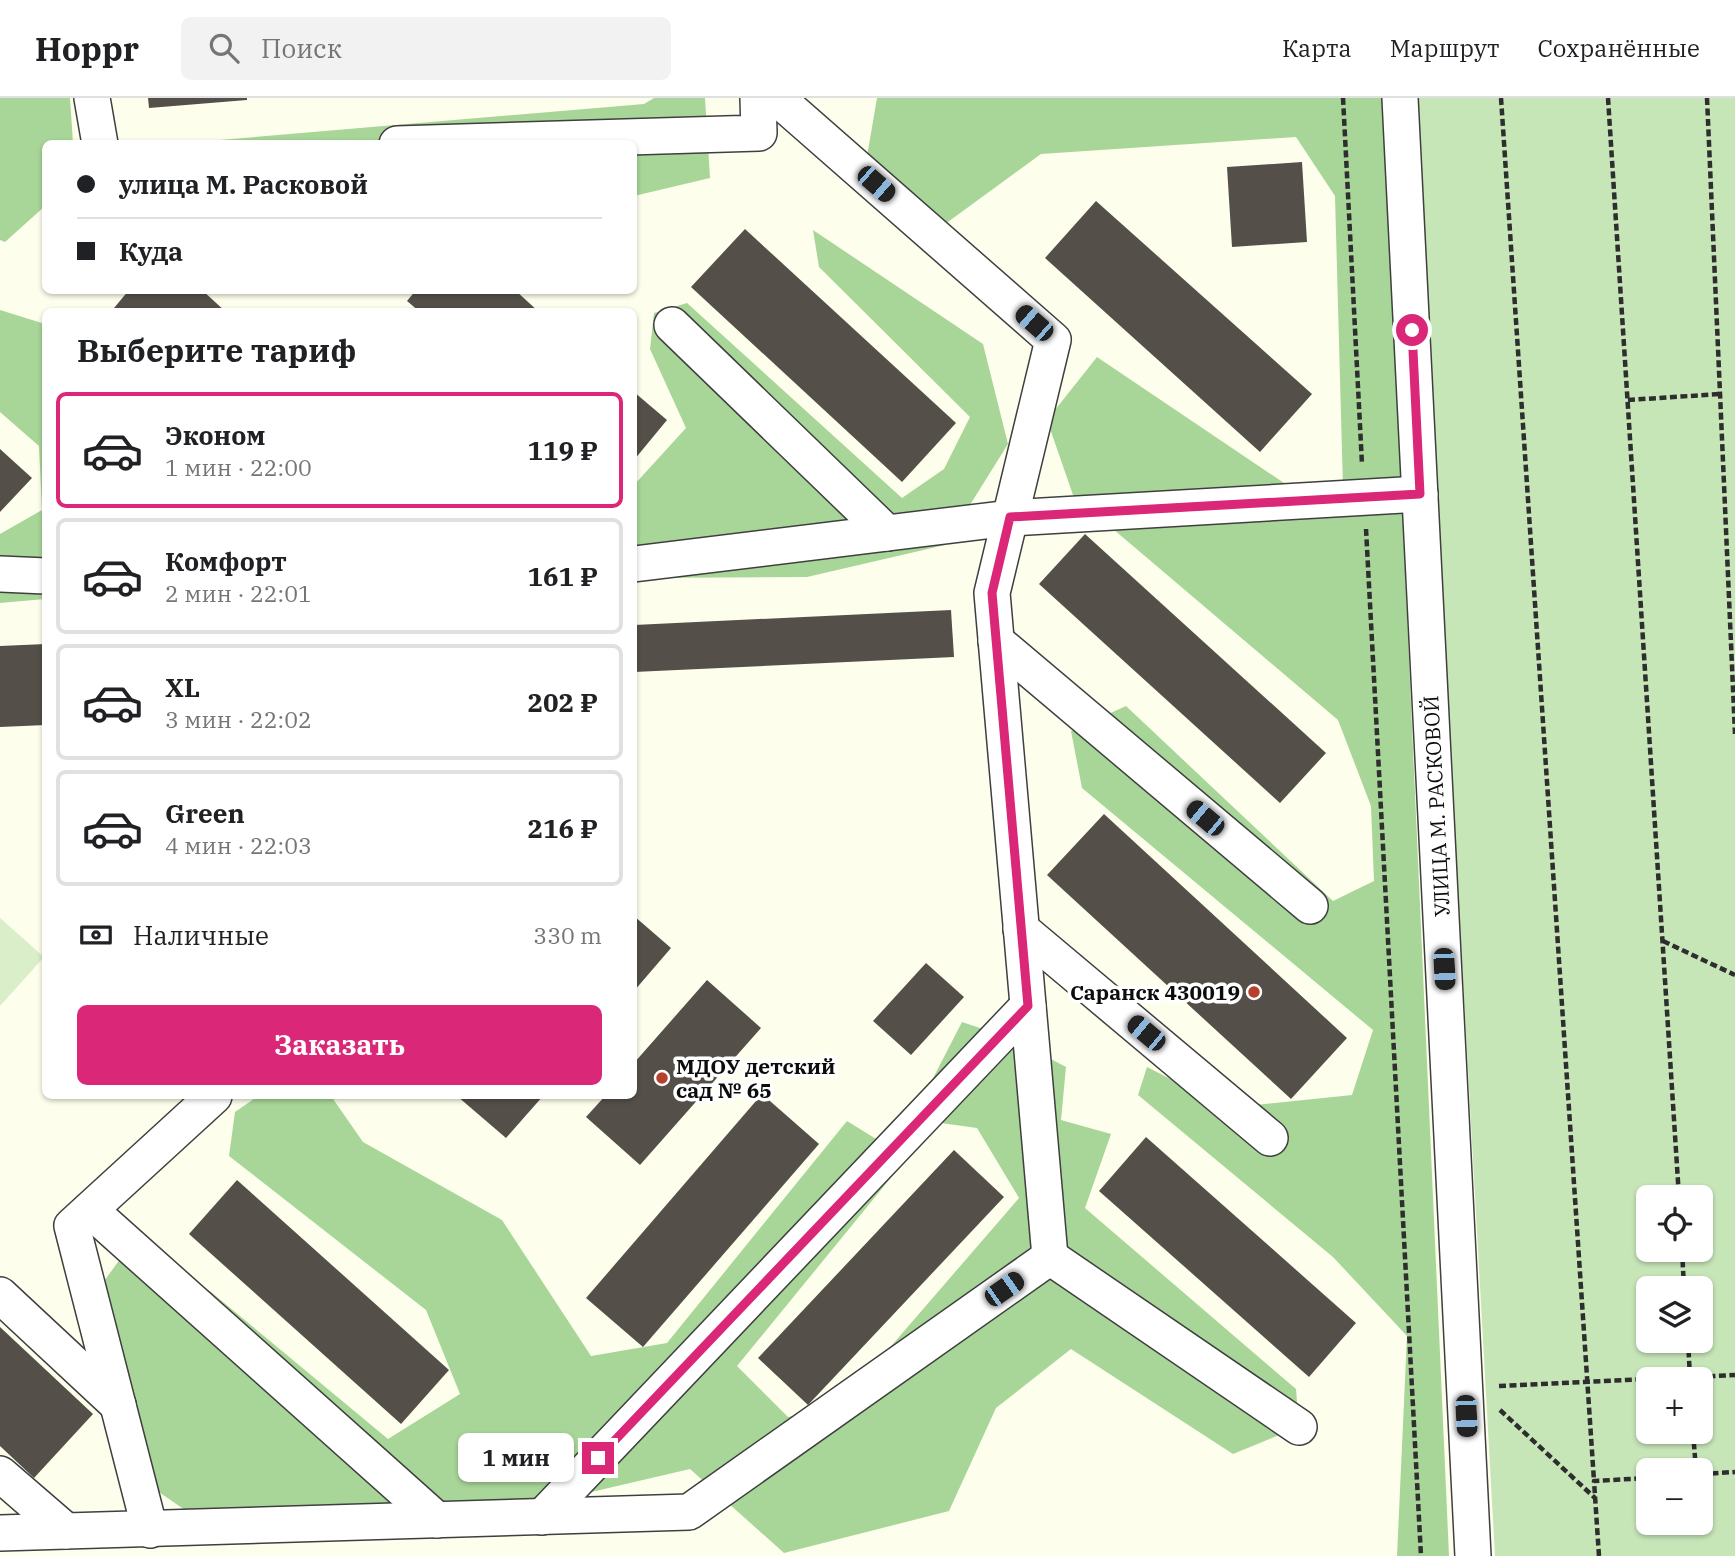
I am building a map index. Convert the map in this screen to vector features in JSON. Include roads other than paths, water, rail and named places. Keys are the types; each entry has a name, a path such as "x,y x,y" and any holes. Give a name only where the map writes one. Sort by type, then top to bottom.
{"street":[{"path":"92,98 99,140"},
{"path":"529,140 759,133 758,98"},
{"path":"777,98 1053,340 992,593 1050,1257"},
{"name":"УЛИЦА М. РАСКОВОЙ","path":"1400,98 1473,1556"},
{"path":"672,325 887,533"},
{"path":"637,564 1010,517 1420,494"},
{"path":"0,574 42,576"},
{"path":"996,641 1310,906"},
{"path":"1021,929 1270,1138"},
{"path":"542,1517 1028,1006"},
{"path":"150,1530 72,1226 211,1099"},
{"path":"90,1210 437,1520"},
{"path":"1050,1257 1299,1427"},
{"path":"0,1533 689,1512 1050,1257"},
{"path":"0,1295 118,1405"},
{"path":"0,1474 66,1531"}],"place":[{"name":"Саранск 430019","path":"1254,992"},
{"name":"МДОУ детский сад № 65","path":"662,1078"}]}
